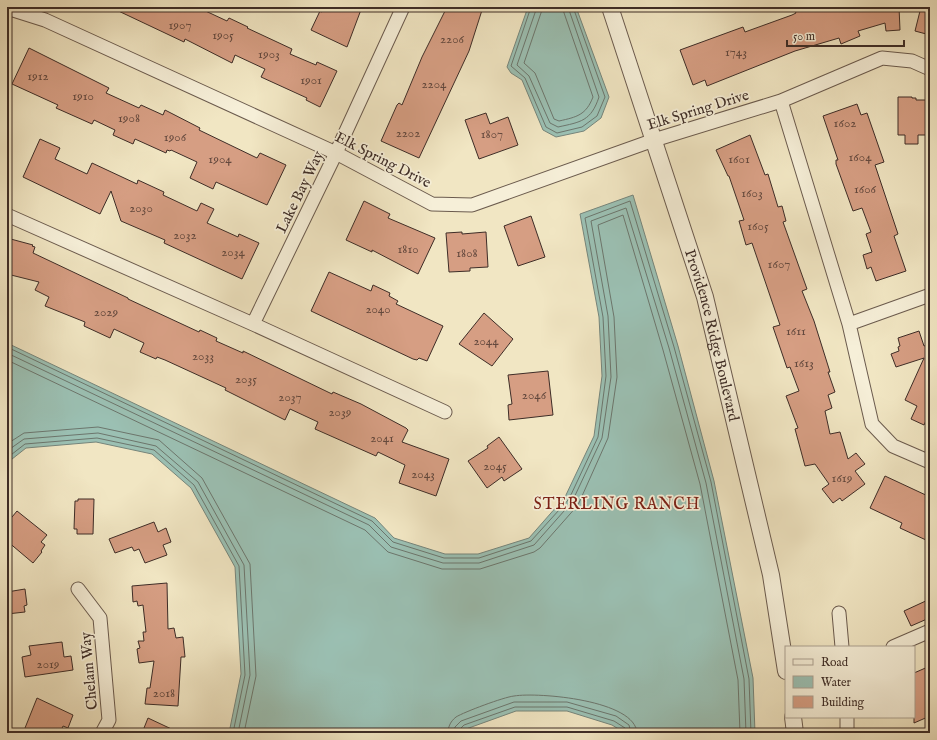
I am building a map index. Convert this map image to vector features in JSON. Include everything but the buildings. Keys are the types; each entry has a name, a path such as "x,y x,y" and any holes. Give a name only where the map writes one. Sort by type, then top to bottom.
{"street":[{"name":"Lake Bay Way","path":"253,324 336,153 403,7"},
{"name":"Providence Ridge Boulevard","path":"610,7 705,297 771,575 785,665"},
{"name":"Elk Spring Drive","path":"7,8 45,20 336,153 432,204 472,205 654,140 781,101 882,58 912,61 930,69"},
{"path":"781,101 849,324 872,424 894,446 930,462"},
{"path":"7,215 253,324 445,412"},
{"path":"849,324 930,295"},
{"name":"Chelam Way","path":"78,589 100,618 109,720 102,733"},
{"path":"839,612 842,646"},
{"path":"895,646 930,631"},
{"path":"793,718 795,733"},
{"path":"846,718 848,733"}],"water":[{"path":"528,7 576,7 609,97 601,118 584,131 556,137 543,130 522,80 511,73 507,67"},
{"path":"633,195 678,346 714,481 753,678 755,733 625,733 612,725 567,711 516,711 466,729 462,733 229,733 241,674 235,567 191,488 152,454 96,442 26,448 7,463 7,343 375,518 394,538 445,554 478,554 529,538 565,497 594,436 602,376 599,317 580,214"}],"district":[{"name":"STERLING RANCH","path":"617,505"}]}
